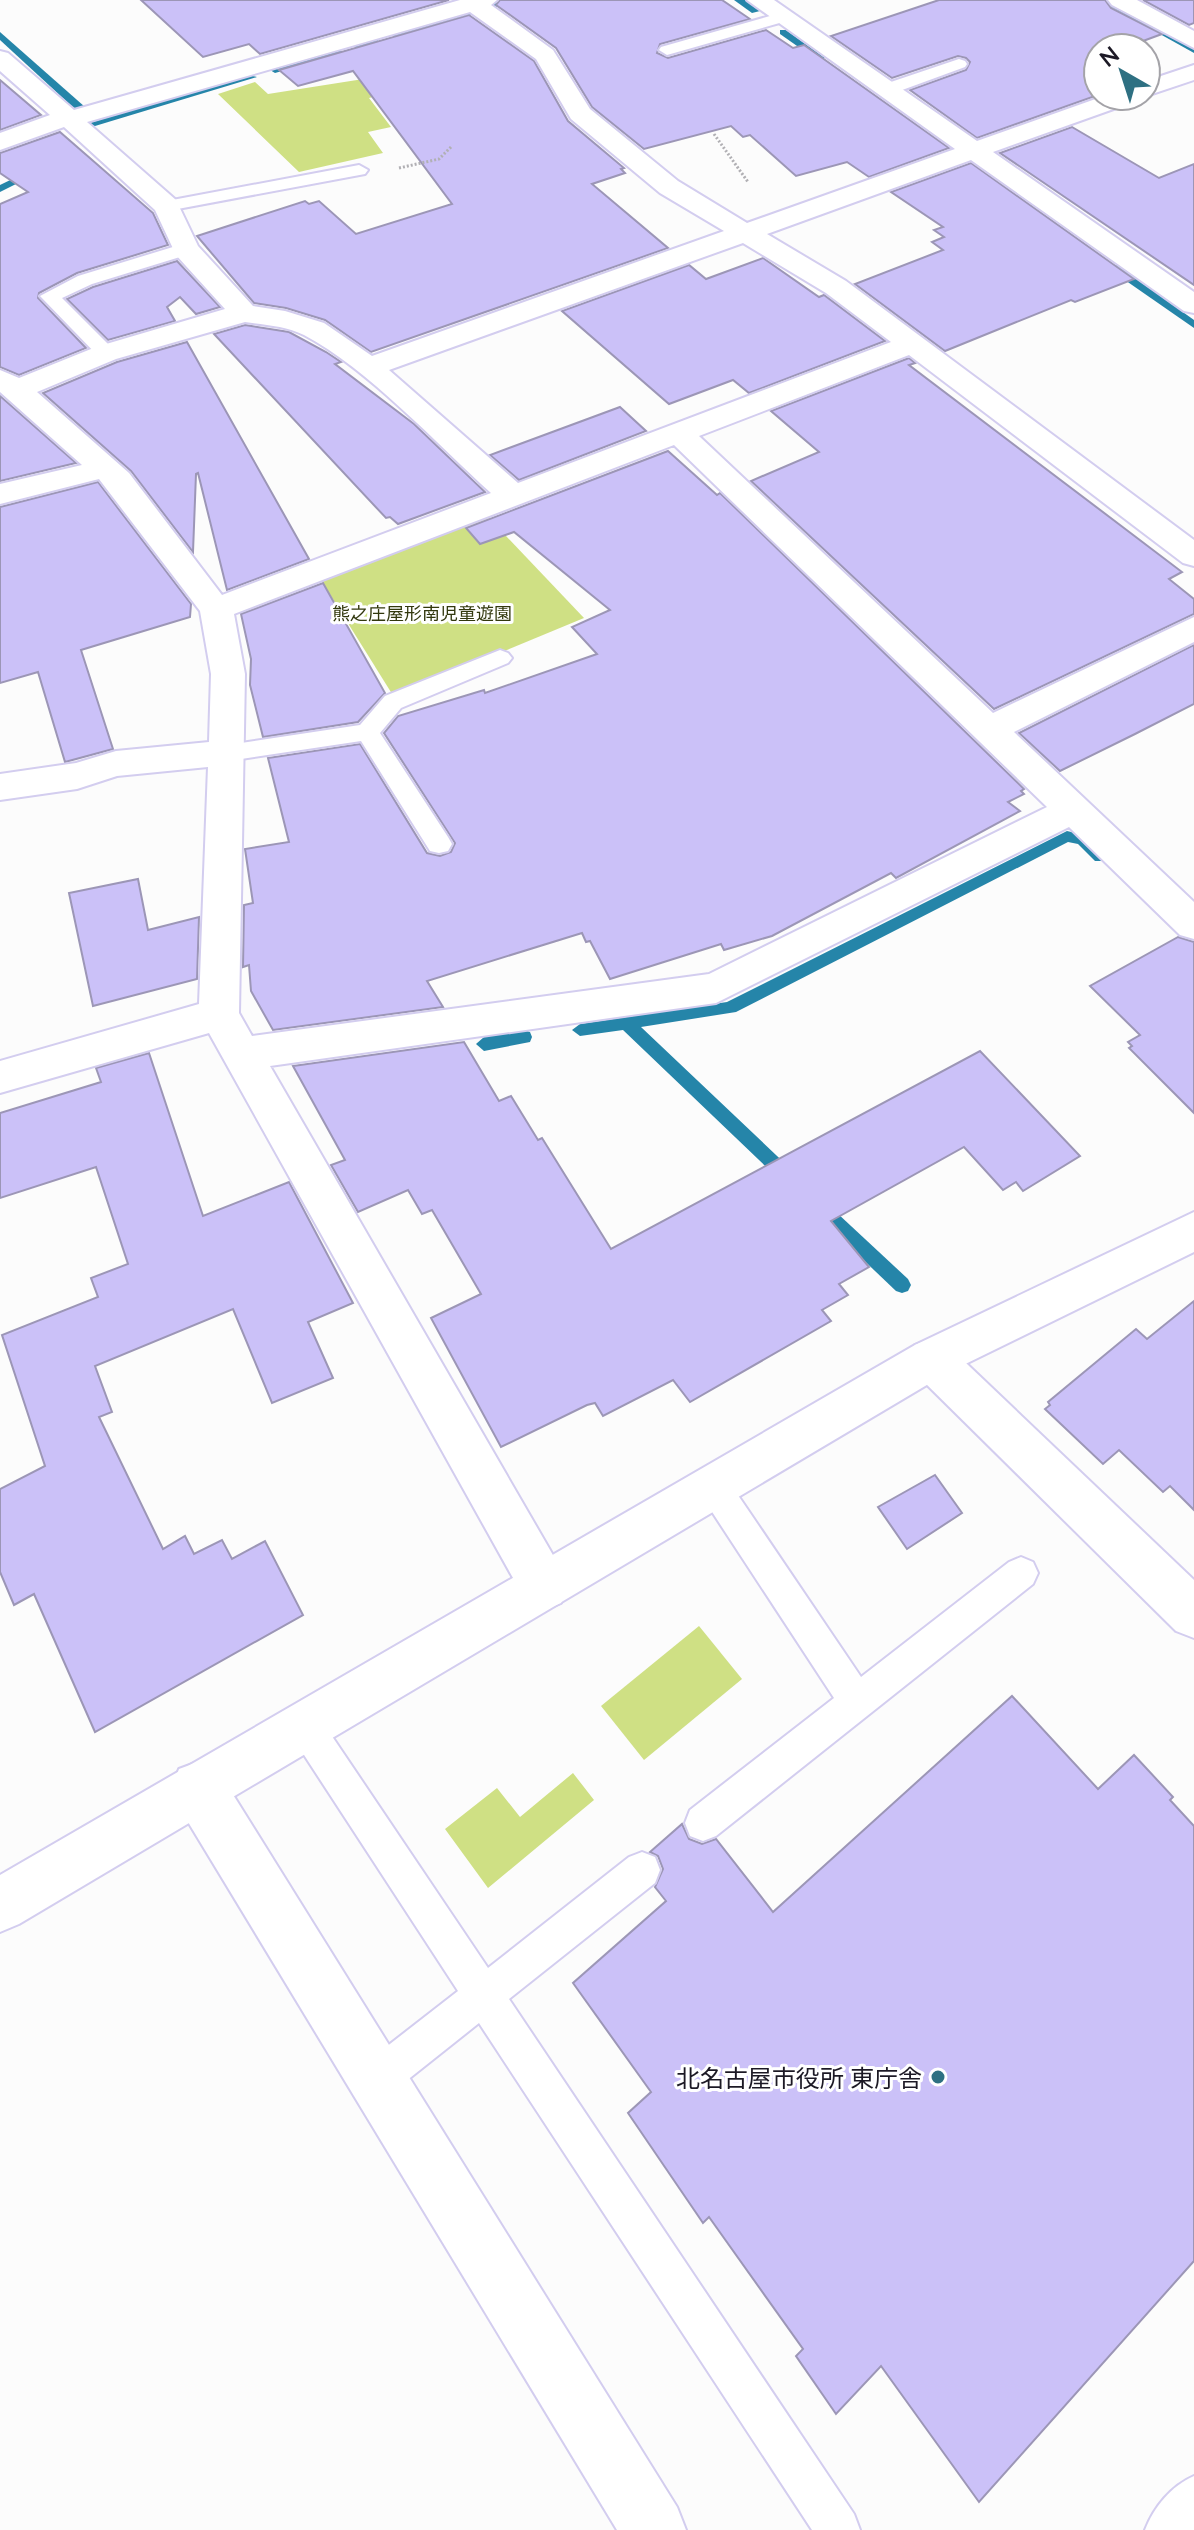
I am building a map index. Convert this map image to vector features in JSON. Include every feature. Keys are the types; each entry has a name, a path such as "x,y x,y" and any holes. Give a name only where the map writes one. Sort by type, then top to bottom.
{"street":[{"path":"759,0 888,89 963,154 1194,305"},
{"path":"1120,0 1194,41"},
{"path":"0,142 67,119 405,23 480,6 545,55 580,114 669,187 836,287 1194,556"},
{"path":"385,8 405,23"},
{"path":"0,58 167,206 186,249 244,313"},
{"path":"1162,83 1194,72"},
{"path":"369,367 1082,112"},
{"path":"8,384 244,313 285,319 314,329 369,367 513,496"},
{"path":"216,609 912,344"},
{"path":"8,384 118,480 216,609 228,674 219,1014 544,1586"},
{"path":"679,433 1194,925"},
{"path":"0,494 103,469"},
{"path":"990,729 1194,628"},
{"path":"0,787 77,776 116,764 228,753"},
{"path":"242,1054 716,988 1074,809"},
{"path":"0,1077 219,1014"},
{"path":"0,1905 931,1359 1194,1231"},
{"path":"931,1359 1194,1614"},
{"path":"198,1788 654,2530"}],"lane":[{"path":"667,50 784,17"},
{"path":"888,89 959,64"},
{"path":"167,206 359,170"},
{"path":"106,353 50,296 85,280 186,249"},
{"path":"228,753 367,732 393,702 500,658"},
{"path":"367,732 439,844"},
{"path":"714,1487 857,1702"},
{"path":"703,1823 1021,1573"},
{"path":"305,1726 838,2530"},
{"path":"377,2079 642,1870"},
{"path":"1167,2530 1194,2498"}],"path":[{"path":"359,170 370,174 439,159 452,146"}],"green space":[{"path":"376,77 389,93 369,98 391,127 368,132 383,153 299,172 218,94 255,82 268,94"},
{"name":"熊之庄屋形南児童遊園","path":"487,516 584,618 394,697 321,580"},
{"path":"699,1626 742,1679 644,1760 601,1706"},
{"path":"573,1773 594,1800 488,1888 445,1829 497,1788 520,1817"}],"building":[{"path":"141,0 449,0 260,54 249,44 203,57"},
{"path":"500,0 722,0 750,19 660,44 657,53 668,58 766,30 793,48 804,45 949,148 869,177 847,162 796,176 750,135 743,137 731,126 644,149 592,107 556,48 496,5"},
{"path":"939,0 1105,0 1111,8 1158,32 1082,32 1082,101 977,138 910,90 966,70 970,62 966,58 958,56 892,78 831,36"},
{"path":"1143,0 1194,0 1194,23 1189,25"},
{"path":"469,15 534,61 568,121 624,168 621,169 625,173 592,184 668,248 371,352 325,320 286,308 254,303 197,236 305,201 309,204 319,201 356,234 452,204 353,71 298,86 279,70"},
{"path":"0,80 41,115 0,130"},
{"path":"1072,127 1159,178 1194,164 1194,285 1000,153"},
{"path":"60,132 153,213 168,245 77,273 39,293 38,298 86,348 19,375 0,367 0,204 28,192 0,173 0,153"},
{"path":"971,163 1134,279 1075,302 1071,300 945,351 855,284 943,250 932,242 944,237 934,230 943,227 891,192"},
{"path":"763,258 819,297 824,295 885,341 749,393 733,380 669,404 562,311 689,265 706,279"},
{"path":"177,261 220,307 196,314 180,297 167,307 175,321 108,340 67,299 93,287"},
{"path":"245,325 289,332 341,362 335,364 414,424 485,492 398,524 390,517 386,518 214,334"},
{"path":"187,342 309,559 227,590 198,473 193,552 131,471 43,393 117,362"},
{"path":"909,358 915,363 909,365 1182,572 1169,579 1194,599 1194,614 994,709 751,481 819,452 771,411"},
{"path":"0,396 76,463 0,481"},
{"path":"620,407 646,431 519,480 490,455"},
{"path":"668,451 717,495 720,493 1024,789 1021,791 1024,794 1008,802 1020,811 896,878 891,873 772,936 724,950 721,944 610,979 590,941 586,942 582,933 427,981 443,1007 273,1030 251,991 249,965 243,967 244,905 253,903 245,849 289,842 268,758 360,744 427,853 440,856 451,852 455,843 384,733 398,716 484,690 485,693 597,654 572,627 610,610 514,532 480,544 466,528"},
{"path":"98,482 191,604 190,617 81,650 113,749 65,762 38,672 0,683 0,507"},
{"path":"323,583 385,693 358,722 263,737 250,685 251,659 241,614"},
{"path":"1194,645 1194,704 1135,734 1060,771 1019,733"},
{"path":"138,879 148,930 199,917 197,979 93,1006 69,893"},
{"path":"1178,937 1194,942 1194,1113 1129,1048 1132,1046 1128,1042 1140,1035 1090,986"},
{"path":"464,1042 499,1101 511,1096 538,1140 542,1138 611,1249 980,1051 1080,1156 1023,1191 1016,1182 1003,1190 964,1147 831,1221 869,1267 839,1284 848,1295 822,1310 831,1321 690,1402 673,1380 603,1416 595,1403 587,1405 501,1447 431,1318 481,1294 432,1210 422,1214 408,1190 358,1212 331,1165 345,1160 293,1066"},
{"path":"149,1053 203,1216 289,1182 353,1303 308,1322 333,1378 272,1403 233,1309 95,1366 112,1412 99,1417 163,1549 185,1536 194,1554 222,1540 232,1559 265,1541 303,1615 95,1732 34,1594 14,1605 0,1572 0,1489 45,1466 2,1335 98,1297 91,1278 128,1264 96,1167 0,1198 0,1113 101,1082 96,1068"},
{"path":"1194,1301 1194,1510 1170,1486 1163,1492 1119,1450 1103,1464 1045,1409 1050,1405 1048,1402 1136,1329 1147,1339"},
{"path":"935,1475 962,1513 907,1549 878,1507"},
{"name":"北名古屋市役所 東庁舎","path":"1012,1696 1098,1789 1134,1755 1173,1797 1170,1800 1194,1826 1194,2261 979,2502 881,2366 836,2414 796,2356 803,2349 709,2217 703,2223 628,2113 651,2092 573,1983 666,1901 655,1887 663,1869 658,1856 650,1852 682,1824 689,1839 702,1844 716,1839 773,1912"}],"waterway":[{"path":"395,35 514,0"},
{"path":"739,0 755,11"},
{"path":"1104,0 1194,50"},
{"path":"783,32 820,58"},
{"path":"0,35 81,109"},
{"path":"358,46 375,41"},
{"path":"275,70 338,52"},
{"path":"91,124 252,77"},
{"path":"0,189 37,171"},
{"path":"1113,267 1194,325"},
{"path":"626,1023 730,1008 1067,836 1083,840 1100,857"},
{"path":"580,1030 626,1023"},
{"path":"626,1023 789,1178"},
{"path":"484,1044 524,1037"},
{"path":"816,1204 902,1285"}],"place":[{"name":"北名古屋市役所 東庁舎","path":"938,2077"}]}
